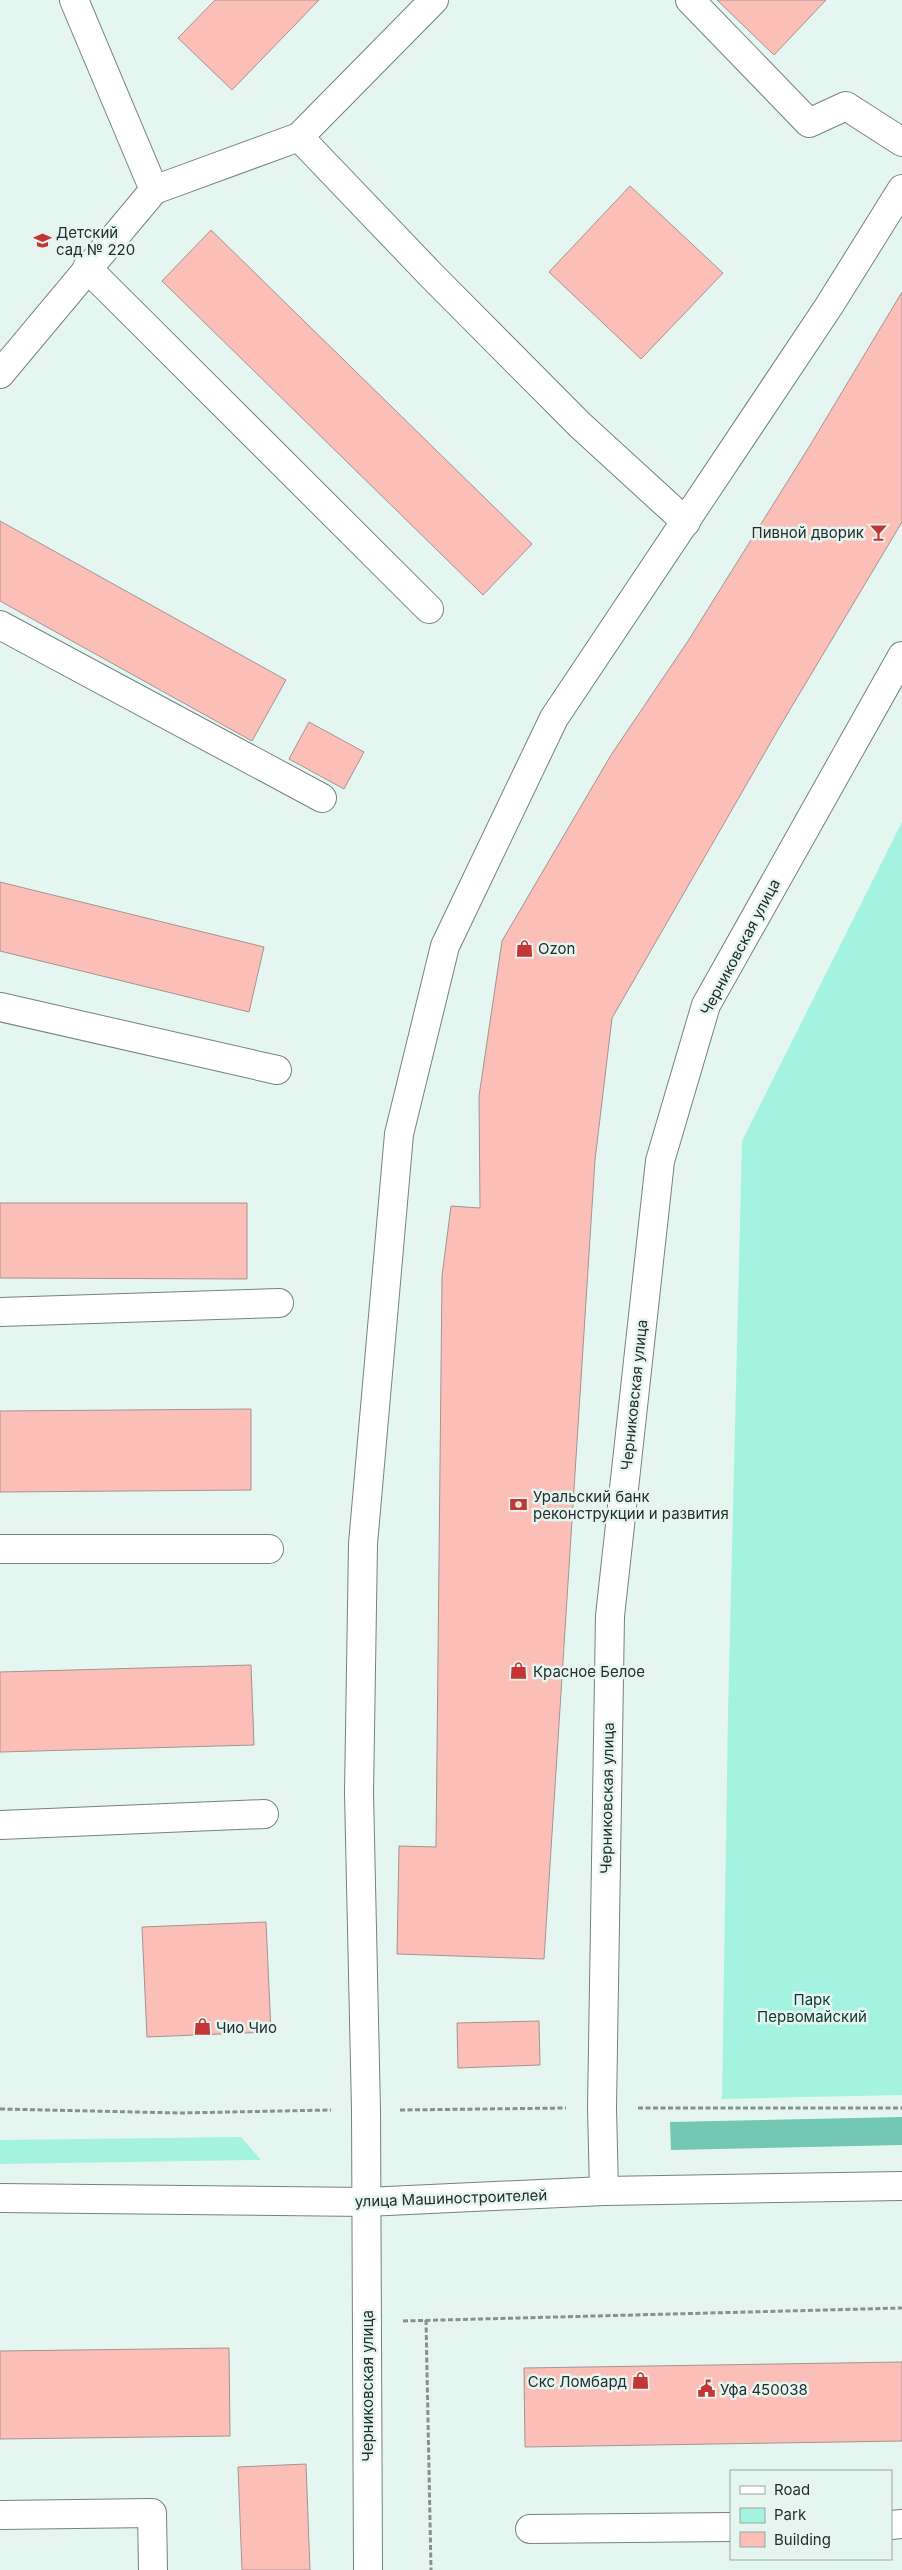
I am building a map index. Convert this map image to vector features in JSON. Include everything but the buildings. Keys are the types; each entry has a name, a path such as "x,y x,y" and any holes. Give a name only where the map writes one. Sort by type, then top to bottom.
{"street":[{"path":"74,0 154,190"},
{"path":"0,374 154,190 299,136 434,0"},
{"path":"690,0 809,123 846,106 902,142"},
{"path":"299,136 431,275 580,425 686,522"},
{"name":"Черниковская улица","path":"368,2570 366,2110 359,1793 363,1544 399,1134 445,946 554,718 829,306 902,190"},
{"path":"87,268 429,609"},
{"path":"0,624 322,798"},
{"name":"Черниковская улица","path":"604,2191 602,2108 610,1616 660,1161 706,1005 902,656"},
{"path":"0,1007 276,1070"},
{"path":"0,1312 279,1303"},
{"path":"0,1549 269,1549"},
{"path":"0,1825 264,1814"},
{"name":"улица Машиностроителей","path":"0,2198 366,2202 604,2191 902,2186"},
{"path":"0,2515 152,2514 153,2570"},
{"path":"530,2529 730,2527"}],"path":[{"path":"0,2109 180,2112 602,2108 902,2108"},
{"path":"366,2322 902,2308"},
{"path":"426,2320 431,2570"}],"green space":[{"name":"Парк Первомайский","path":"902,822 902,2095 722,2099 728,1711 742,1141"},
{"path":"902,2117 902,2145 671,2150 670,2122"},
{"path":"241,2137 261,2160 0,2164 0,2140"}],"place":[{"name":"Детский сад № 220","path":"42,241"},
{"name":"Пивной дворик","path":"878,532"},
{"name":"Ozon","path":"524,948"},
{"name":"Уральский банк реконструкции и развития","path":"519,1505"},
{"name":"Красное Белое","path":"519,1671"},
{"name":"Чио Чио","path":"202,2027"},
{"name":"Скс Ломбард","path":"641,2381"},
{"name":"Уфа 450038","path":"706,2389"}]}
